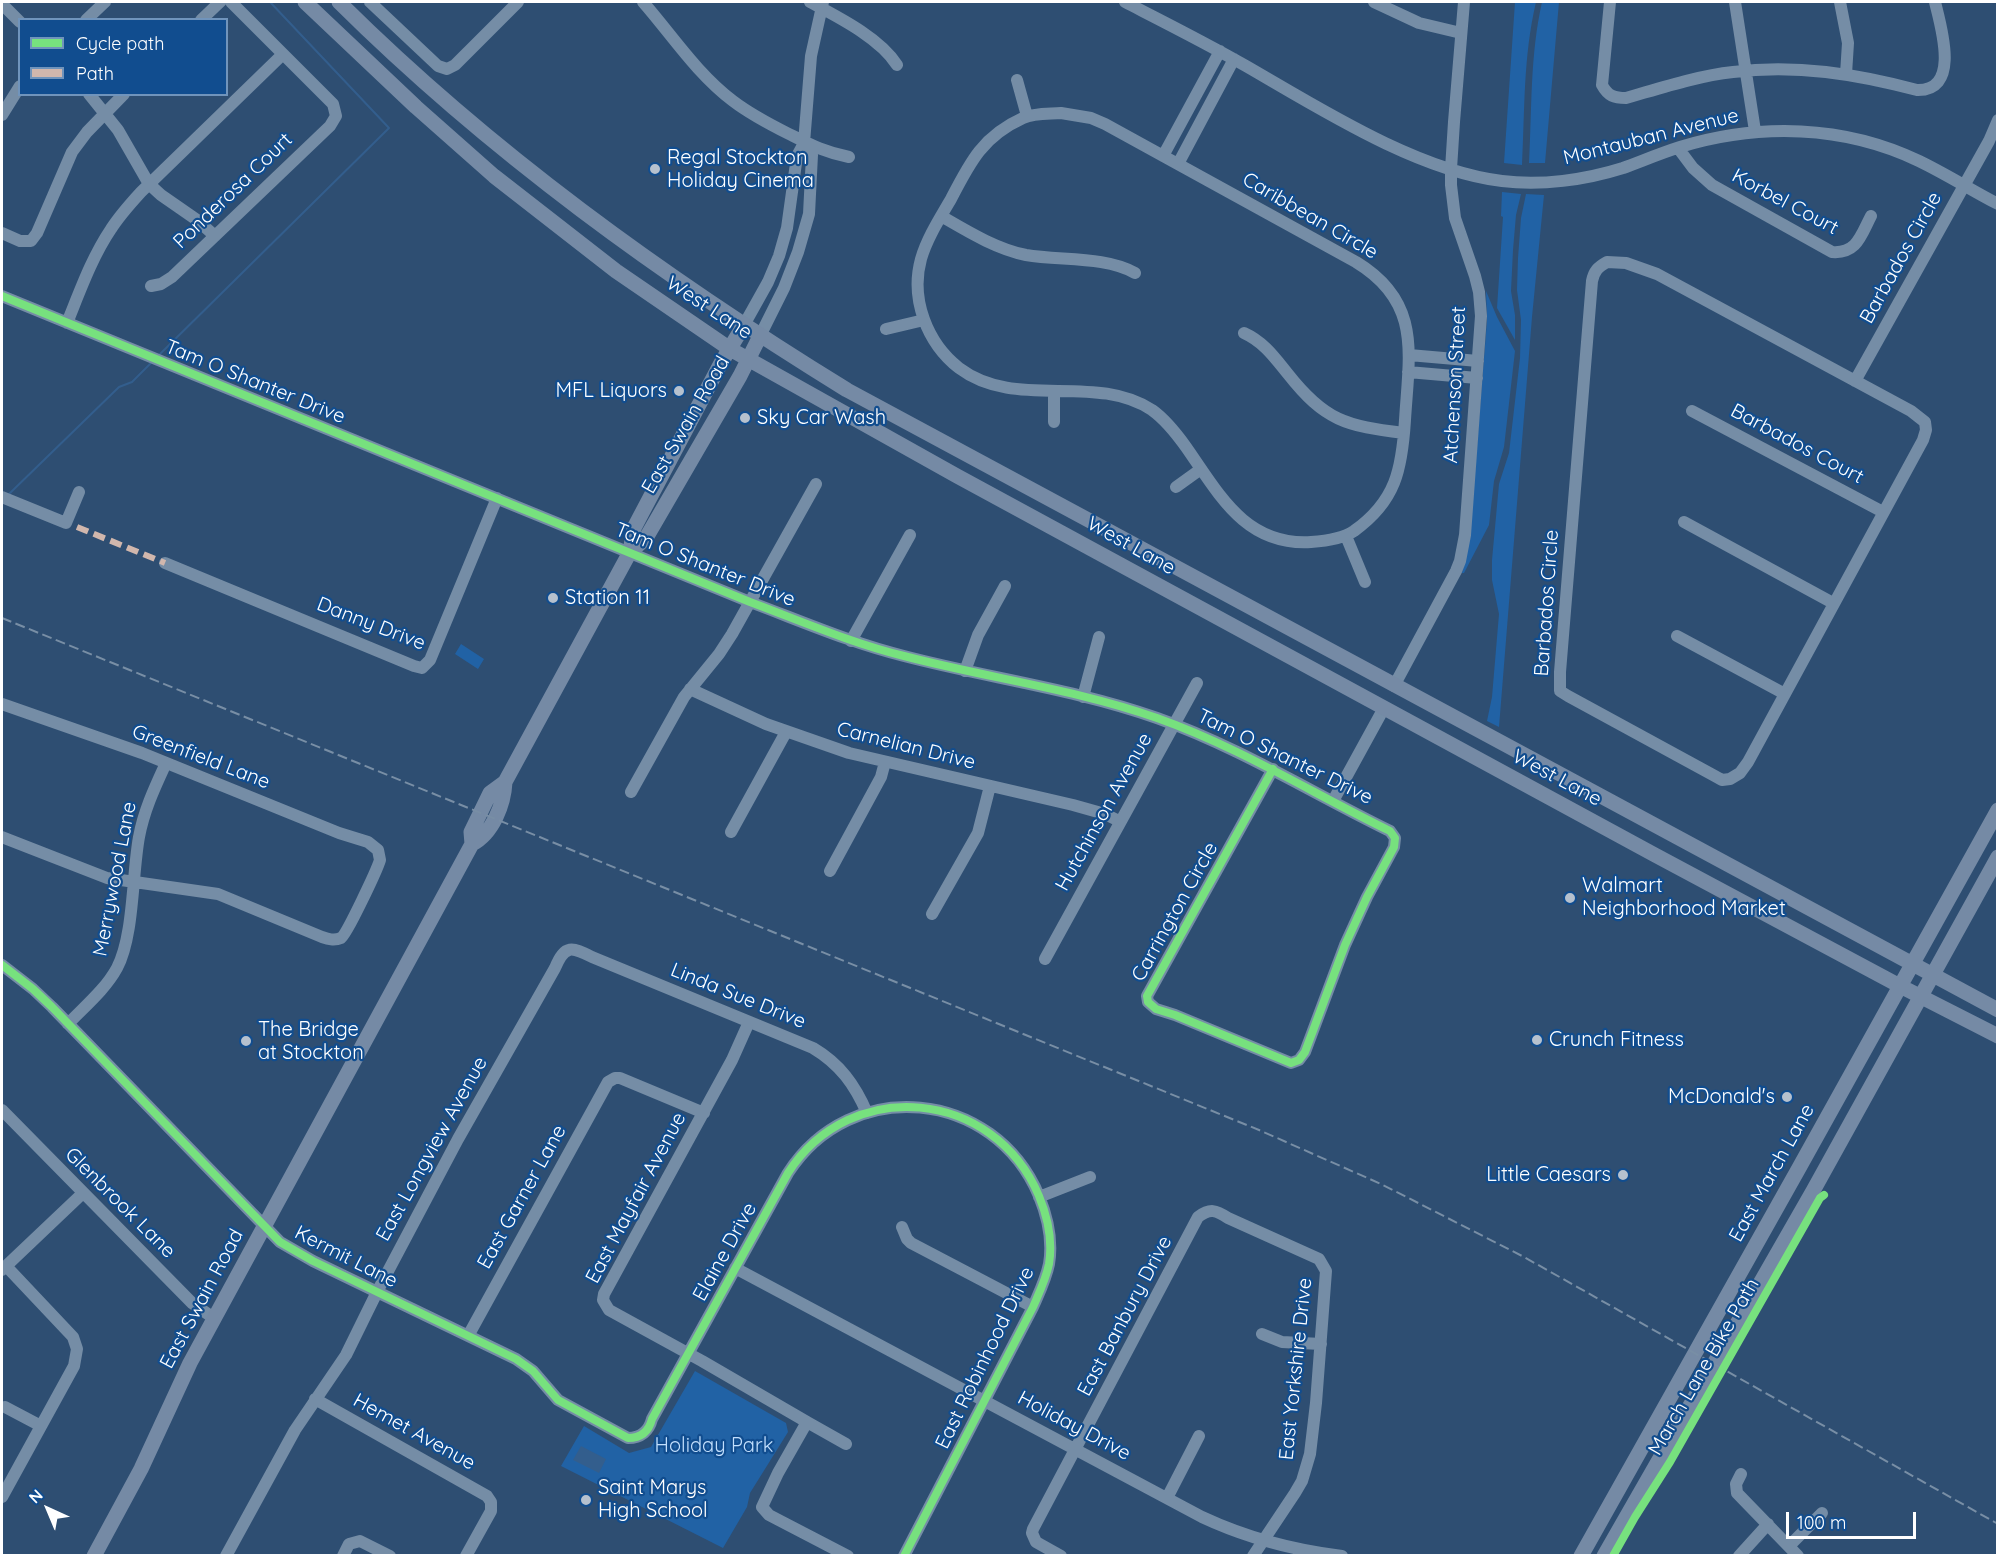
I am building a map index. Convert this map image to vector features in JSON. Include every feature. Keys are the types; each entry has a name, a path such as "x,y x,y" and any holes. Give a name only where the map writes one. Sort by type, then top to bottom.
{"main road":[{"name":"West Lane","path":"305,2 416,107 494,176 616,271 730,349 957,476 1384,708 1900,986 1998,1036"},
{"name":"West Lane","path":"339,2 470,123 547,185 668,273 760,336 847,390 1998,1010"},
{"name":"East Swain Road","path":"94,1556 141,1469 190,1363 472,844 471,832 490,793 506,782 630,552 634,528 744,325"},
{"name":"East Swain Road","path":"630,552 646,538 760,336"},
{"name":"East March Lane","path":"1581,1556 1800,1168 1998,810"},
{"path":"1604,1556 1813,1191 1998,857"}],"street":[{"path":"88,18 105,2"},
{"path":"203,18 219,2"},
{"path":"67,323 89,269 110,230 123,212 282,55 231,2"},
{"path":"370,2 438,66 447,69 455,65 518,2"},
{"path":"643,2 691,61 716,87 748,112 804,143 825,152 849,157"},
{"path":"810,2 822,5 879,44 897,65"},
{"name":"Montauban Avenue","path":"1125,2 1220,51 1386,143 1450,169 1480,178 1503,181 1550,181 1597,175 1709,139 1755,131 1807,131 1856,139 1900,153 1998,204"},
{"path":"1374,2 1419,23 1461,33"},
{"name":"Atchenson Street","path":"1394,686 1460,561 1465,535 1481,316 1479,292 1455,218 1450,169 1464,2"},
{"path":"1610,2 1602,85 1606,94 1615,98 1626,98 1701,78 1746,70 1795,69 1846,74 1926,90 1936,85 1942,77 1945,51 1935,2"},
{"path":"1735,2 1755,131"},
{"path":"1840,2 1848,43 1846,74"},
{"path":"2,4 18,20"},
{"name":"East Swain Road","path":"744,325 768,282 788,228 797,156 804,143 811,56 822,5"},
{"path":"1163,156 1220,51"},
{"name":"Ponderosa Court","path":"151,286 161,284 172,276 330,126 336,116 333,104 282,55"},
{"path":"1178,164 1234,59"},
{"path":"1017,80 1027,116"},
{"path":"2,115 18,89"},
{"path":"91,96 106,113 149,184 215,236"},
{"path":"2,233 20,241 31,241 37,233 72,152 87,132 122,96"},
{"name":"Caribbean Circle","path":"1061,113 1091,118 1163,156 1356,262 1377,276 1394,297 1405,319 1409,355 1404,433 1397,477 1380,508 1346,536 1302,543 1264,534 1247,525 1229,508 1168,425 1140,403 1124,396 1108,393 1014,389 996,386 970,375 944,355 927,328 920,310 920,267 927,245 971,162 982,147 1005,127 1027,116 1061,113"},
{"name":"Barbados Circle","path":"1855,381 1989,141 1998,120"},
{"name":"East Swain Road","path":"760,336 784,288 809,214 812,155 804,143"},
{"name":"Korbel Court","path":"1678,148 1693,168 1712,185 1832,252 1843,253 1857,243 1871,216"},
{"path":"941,216 1007,250 1027,255 1118,265 1135,273"},
{"name":"Barbados Circle","path":"1607,262 1626,263 1650,271 1855,381 1911,411 1925,422 1926,430 1923,440 1785,694 1740,772 1722,780 1560,690 1593,274 1599,266 1607,262"},
{"name":"Tam O Shanter Drive","path":"2,296 750,602 852,641 965,671 1121,706 1175,725 1274,769 1390,831 1394,834 1396,843"},
{"path":"886,329 924,320"},
{"path":"1244,333 1267,349 1300,389 1326,413 1356,426 1404,433"},
{"path":"1409,355 1478,362"},
{"path":"1408,372 1477,378"},
{"path":"1054,391 1054,422"},
{"name":"Barbados Court","path":"1692,411 1883,512"},
{"path":"1176,486 1201,469"},
{"path":"631,792 690,689 719,654 816,484"},
{"path":"2,497 66,523 79,492"},
{"name":"Danny Drive","path":"165,563 422,668 430,660 497,498"},
{"path":"1684,522 1833,603"},
{"path":"852,641 910,536"},
{"path":"1346,536 1365,582"},
{"path":"965,671 978,635 1005,586"},
{"path":"1677,636 1785,694"},
{"path":"1083,697 1099,637"},
{"name":"Hutchinson Avenue","path":"1045,959 1197,683"},
{"name":"Carnelian Drive","path":"690,689 786,732 838,750 1073,805 1105,814 1119,821"},
{"name":"Greenfield Lane","path":"2,704 166,763 368,842 374,845 380,854 378,865 351,925 343,936 334,940 218,894 134,883"},
{"path":"1333,801 1384,708"},
{"path":"731,832 786,732"},
{"path":"830,871 881,777 885,762"},
{"name":"Merrywood Lane","path":"68,1024 104,987 121,960 144,815 166,763"},
{"name":"Carrington Circle","path":"1274,769 1147,994 1151,1006 1286,1062 1299,1060 1305,1052 1345,945 1396,843"},
{"path":"932,914 978,833 990,786"},
{"path":"2,837 87,872 134,883"},
{"name":"Linda Sue Drive","path":"568,950 575,949 813,1048 831,1060 852,1083 867,1113"},
{"name":"East Longview Avenue","path":"226,1556 295,1430 346,1355 458,1139 561,955 568,950"},
{"name":"Kermit Lane","path":"2,966 33,989 280,1242 313,1261 525,1365 565,1405 617,1430 628,1438 641,1436"},
{"name":"East Mayfair Avenue","path":"688,1353 609,1310 603,1300 604,1294 704,1113 749,1022"},
{"name":"East Garner Lane","path":"468,1336 608,1082 620,1078 704,1113"},
{"name":"East Robinhood Drive","path":"867,1113 886,1108 911,1106 938,1109 964,1118 990,1134 1010,1151 1032,1180 1046,1213 1049,1229 1050,1251 1046,1272 1033,1307 904,1556"},
{"name":"Glenbrook Lane","path":"2,1110 192,1304 215,1319"},
{"name":"Elaine Drive","path":"641,1436 650,1426 788,1173 804,1151 824,1133 867,1113"},
{"path":"1039,1197 1090,1177"},
{"path":"2,1497 74,1366 77,1349 73,1338 65,1328 4,1268 83,1193"},
{"name":"East Yorkshire Drive","path":"1208,1210 1218,1211 1228,1218 1311,1255 1321,1262 1326,1270 1312,1444 1307,1467 1295,1493 1253,1556"},
{"name":"East Banbury Drive","path":"1061,1556 1036,1542 1033,1538 1033,1529 1198,1217 1208,1210"},
{"path":"902,1227 911,1243 1033,1307"},
{"name":"Holiday Drive","path":"735,1268 1223,1527 1293,1548 1342,1556"},
{"path":"1262,1334 1282,1342 1321,1344"},
{"path":"688,1353 846,1444"},
{"name":"Hemet Avenue","path":"315,1399 487,1496 491,1502 491,1511 466,1556"},
{"path":"5,1407 41,1426"},
{"path":"807,1422 762,1507 769,1515 848,1556"},
{"path":"1167,1498 1199,1436"},
{"path":"1741,1474 1736,1484 1737,1493 1798,1556"},
{"path":"1789,1546 1822,1513"},
{"path":"1739,1556 1768,1524"},
{"path":"343,1556 349,1544 360,1540 390,1556"}],"green space":[{"path":"1515,2 1536,2 1527,63 1522,165 1504,163"},
{"path":"1542,2 1559,2 1545,163 1529,163 1533,62"},
{"path":"1502,192 1521,194 1516,215 1511,291 1515,315 1515,340 1497,308 1503,217 1501,216"},
{"path":"1526,194 1544,195 1499,727 1487,721 1492,697 1499,614 1492,580 1492,560 1499,484 1509,453 1520,358 1518,258 1521,218"},
{"path":"1486,291 1515,351 1504,447 1494,481 1489,525 1462,573 1470,532 1487,321"},
{"path":"461,644 484,659 478,669 455,654"},
{"name":"Holiday Park","path":"695,1371 786,1423 788,1432 750,1493 747,1507 723,1548 561,1466 584,1426 629,1453 651,1447"}],"shaded area":[{"path":"581,1446 606,1459 599,1473 573,1460"}],"waterway":[{"path":"159,355 389,128 270,2"},
{"path":"8,495 119,387 132,382 151,363"}],"railway":[{"path":"2,618 1259,1130 1381,1184 1524,1257 1998,1524"}],"marked path":[{"path":"77,527 165,563"}],"cycle path":[{"path":"2,296 826,631 904,656 1063,691 1157,718 1246,756 1275,771 1390,831 1395,838 1394,847 1345,945 1305,1052 1299,1060 1291,1063 1156,1009 1148,1002 1147,996 1273,769"},
{"path":"2,965 52,1007 280,1242 313,1261 516,1359 533,1371 558,1400 628,1438 641,1435 649,1427 788,1173 815,1141 847,1120 883,1109 920,1108 956,1116 990,1133 1018,1160 1039,1196 1049,1229 1049,1264 1033,1307 904,1556"},
{"name":"March Lane Bike Path","path":"1613,1556 1670,1462 1820,1198 1824,1195"}],"place":[{"name":"Regal Stockton Holiday Cinema","path":"655,169"},
{"name":"MFL Liquors","path":"679,391"},
{"name":"Sky Car Wash","path":"745,418"},
{"name":"Station 11","path":"553,598"},
{"name":"Walmart Neighborhood Market","path":"1570,898"},
{"name":"Crunch Fitness","path":"1537,1040"},
{"name":"The Bridge at Stockton","path":"246,1041"},
{"name":"McDonald's","path":"1787,1097"},
{"name":"Little Caesars","path":"1623,1175"},
{"name":"Saint Marys High School","path":"586,1500"}]}
